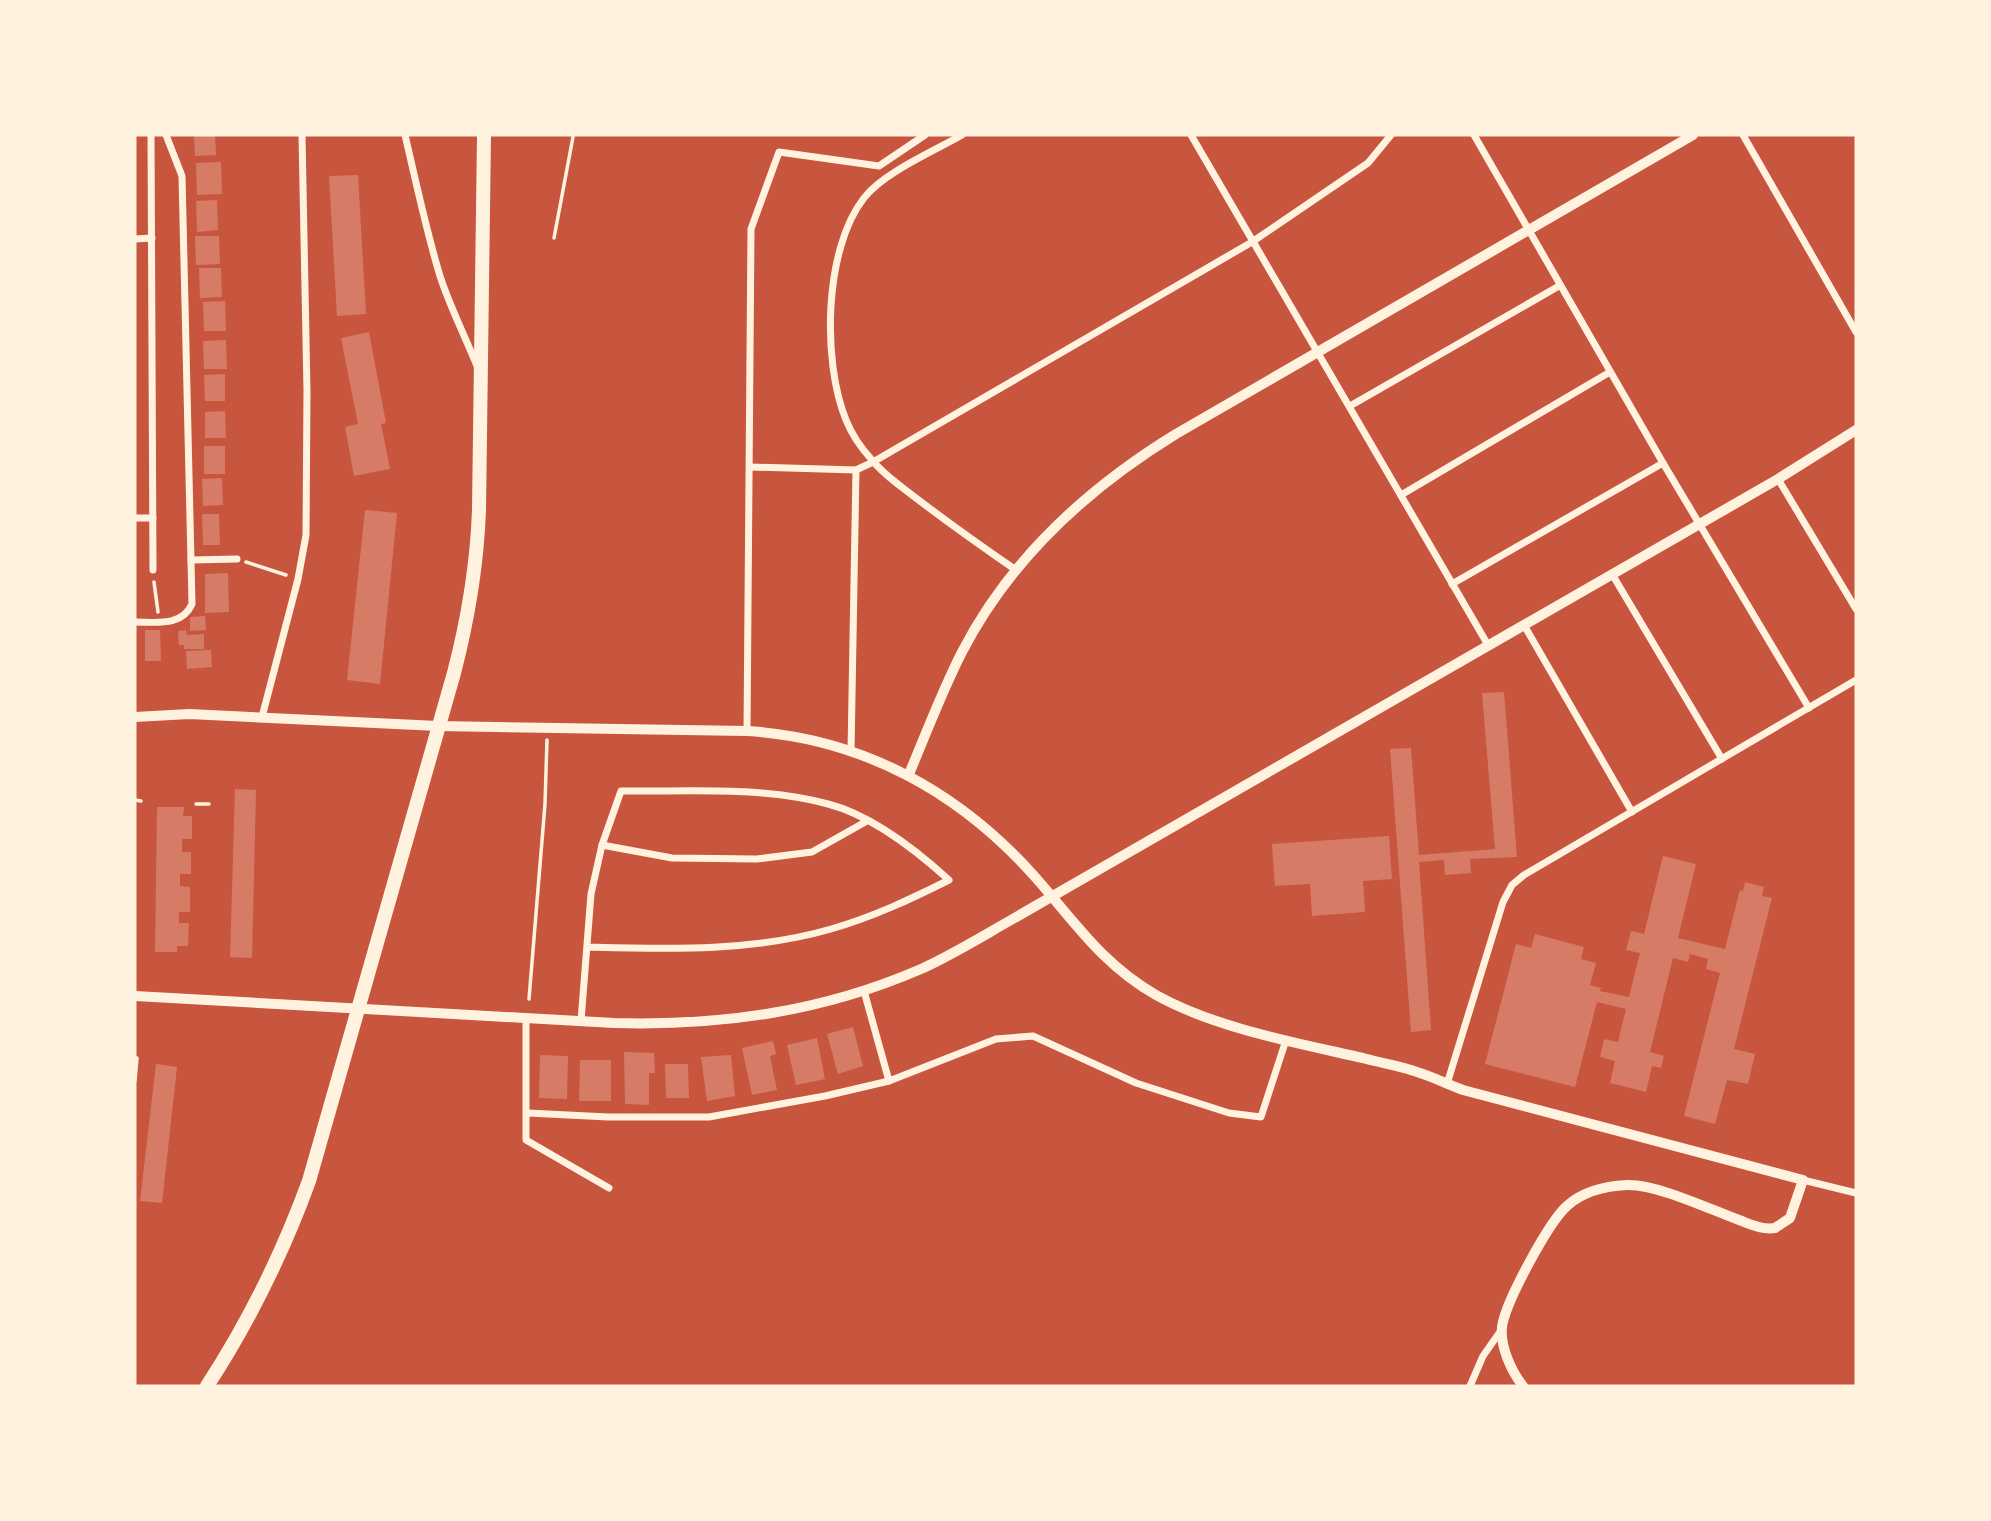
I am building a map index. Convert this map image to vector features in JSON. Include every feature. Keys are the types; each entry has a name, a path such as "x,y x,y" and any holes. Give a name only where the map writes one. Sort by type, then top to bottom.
{"main road":[{"path":"207,1386 253,1310 278,1261 309,1181 461,645 473,585 479,510 484,135"}],"street":[{"path":"151,135 153,570"},
{"path":"135,622 177,621 188,613 192,604 182,176 166,135"},
{"path":"262,717 298,579 306,535 307,391 302,135"},
{"path":"405,135 422,214 441,278 476,364 480,384"},
{"path":"747,731 751,229 779,152 879,166 925,135"},
{"path":"962,135 886,178 863,198 843,239 831,310 834,377 846,419 856,440 873,462 939,516 1016,570"},
{"path":"1192,135 1488,645"},
{"path":"750,467 856,470 873,462 1252,242 1368,163 1391,135"},
{"path":"1474,135 1662,463 1809,708"},
{"path":"909,774 962,651 1016,570 1069,512 1119,471 1176,434 1693,135"},
{"path":"1743,135 1856,332"},
{"path":"879,166 886,178"},
{"path":"135,239 152,238"},
{"path":"1350,406 1559,286"},
{"path":"1401,495 1610,372"},
{"path":"135,996 668,1024 733,1020 807,1006 864,991 942,959 1699,525 1856,430"},
{"path":"1452,584 1662,463"},
{"path":"851,752 856,470"},
{"path":"1778,479 1856,609"},
{"path":"135,518 153,518"},
{"path":"191,560 237,559"},
{"path":"1612,574 1722,759"},
{"path":"1524,625 1632,811"},
{"path":"1447,1084 1508,890 1524,875 1856,680"},
{"path":"135,717 188,714 438,726 747,731 790,736 851,752 909,774 939,793 993,835 1051,895 1100,953 1136,983 1185,1009 1286,1040 1413,1070 1463,1090 1856,1193"},
{"path":"581,1021 591,894 602,845 621,791 785,796 830,804 867,821 914,849 949,880 890,909 830,929 772,942 717,947 587,947"},
{"path":"602,845 672,858 757,859 812,852 867,821"},
{"path":"864,991 889,1081"},
{"path":"526,1018 526,1140 609,1188"},
{"path":"528,1113 608,1117 709,1117 825,1096 889,1081 996,1039 1033,1036 1136,1083 1228,1113 1261,1117 1286,1040"},
{"path":"1470,1386 1483,1356 1502,1328 1507,1310 1546,1233 1566,1206 1587,1193 1613,1186 1642,1185 1769,1229 1781,1226 1790,1218 1803,1180"},
{"path":"1502,1328 1508,1358 1523,1386"}],"path":[{"path":"554,238 573,137"},
{"path":"237,559 298,579"},
{"path":"153,570 159,621"},
{"path":"529,999 545,804 547,727"},
{"path":"135,800 141,801"},
{"path":"196,804 209,804"},
{"path":"135,1058 135,1080"}],"building":[{"path":"194,135 215,135 216,155 195,156"},
{"path":"221,162 222,194 197,195 196,163"},
{"path":"358,175 366,314 337,316 329,176"},
{"path":"217,200 218,230 197,232 196,201"},
{"path":"195,236 219,236 220,264 196,265"},
{"path":"199,268 221,268 222,297 200,298"},
{"path":"225,301 226,331 204,331 203,302"},
{"path":"369,332 386,423 381,424 390,469 354,476 345,427 358,424 341,338"},
{"path":"226,340 227,369 204,369 203,341"},
{"path":"225,374 225,401 205,401 204,375"},
{"path":"225,411 226,438 205,438 205,412"},
{"path":"204,446 225,446 225,474 204,474"},
{"path":"222,478 223,505 203,506 202,479"},
{"path":"365,510 397,513 380,684 347,680"},
{"path":"202,514 219,514 220,545 203,545"},
{"path":"228,573 229,612 205,613 205,574"},
{"path":"205,616 206,630 190,631 190,617"},
{"path":"145,630 160,630 161,661 145,661"},
{"path":"186,630 187,635 204,634 204,649 184,649 184,645 179,645 178,631"},
{"path":"211,650 212,667 187,669 186,651"},
{"path":"1504,692 1517,857 1470,859 1471,873 1445,875 1444,860 1419,862 1431,1030 1411,1032 1390,749 1411,748 1419,855 1495,849 1482,693"},
{"path":"235,789 256,790 252,958 230,957"},
{"path":"157,807 184,807 183,816 192,816 192,839 182,839 182,852 191,852 191,874 180,874 180,886 190,887 190,912 179,912 179,923 189,923 188,946 177,946 177,952 155,952"},
{"path":"1389,836 1392,879 1363,881 1365,912 1312,916 1310,884 1275,886 1272,844"},
{"path":"1663,856 1696,864 1678,938 1725,949 1740,890 1743,891 1745,882 1764,887 1762,896 1772,898 1734,1049 1755,1054 1748,1084 1727,1080 1715,1124 1684,1116 1720,973 1706,969 1708,959 1690,954 1688,962 1673,958 1650,1052 1664,1056 1661,1068 1652,1066 1646,1092 1610,1083 1615,1061 1600,1057 1604,1039 1618,1042 1626,1009 1597,1002 1575,1087 1485,1064 1516,944 1531,948 1535,934 1584,947 1581,959 1596,963 1590,985 1601,988 1600,991 1629,997 1640,953 1626,950 1631,931 1644,934"},
{"path":"853,1027 863,1066 838,1074 827,1034"},
{"path":"817,1038 825,1079 796,1085 787,1045"},
{"path":"773,1041 776,1054 770,1056 777,1090 752,1095 742,1048"},
{"path":"624,1052 654,1053 655,1073 649,1073 649,1105 625,1104"},
{"path":"540,1055 568,1056 567,1099 539,1098"},
{"path":"731,1055 735,1096 707,1101 701,1057"},
{"path":"580,1060 611,1060 611,1101 579,1101"},
{"path":"156,1064 177,1067 162,1203 140,1201"},
{"path":"665,1064 688,1064 689,1098 666,1098"}]}
